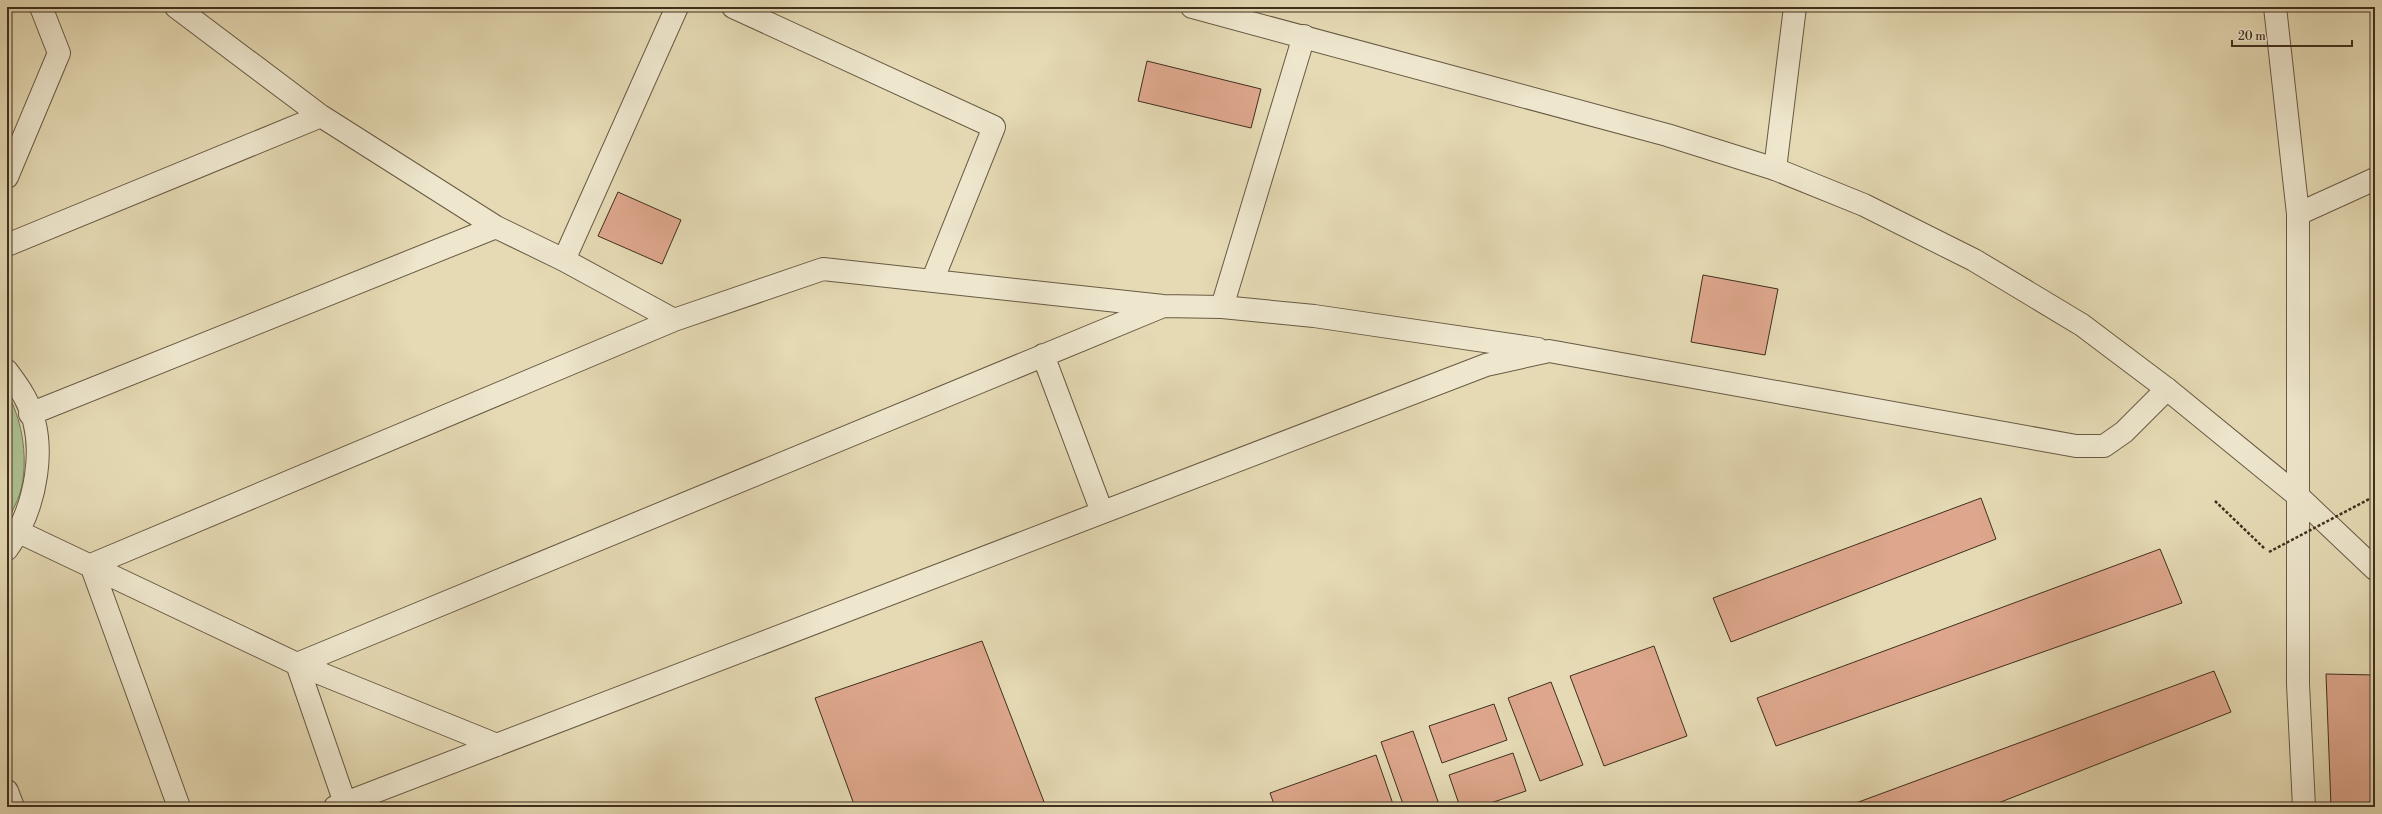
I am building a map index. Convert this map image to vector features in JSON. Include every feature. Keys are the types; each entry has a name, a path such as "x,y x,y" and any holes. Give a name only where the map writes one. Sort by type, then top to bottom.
{"street":[{"path":"7,177 59,54 40,7"},
{"path":"176,7 321,116 496,227 564,260 674,320"},
{"path":"564,260 677,7"},
{"path":"733,7 994,127 933,280"},
{"path":"1776,169 1795,7"},
{"path":"2275,7 2298,214 2298,684 2304,807"},
{"path":"1201,8 1564,106 1776,169 1864,205 1974,260 2082,325 2167,389 2298,496 2375,569"},
{"path":"1222,307 1304,36"},
{"path":"7,245 321,116"},
{"path":"2298,214 2375,179"},
{"path":"30,414 496,227"},
{"path":"91,565 674,320 823,269 1163,306 1222,307 1322,317 1549,351 2076,446 2104,446 2124,432 2167,389"},
{"path":"297,664 1163,306"},
{"path":"297,664 340,805 1486,365 1549,351"},
{"path":"1043,355 1102,512"},
{"path":"7,371 24,397 30,414 35,431 37,470 30,507 13,541 91,565 297,664 497,745"},
{"path":"91,565 178,807"},
{"path":"7,791 13,807"}],"path":[{"path":"2215,501 2268,552 2375,496"}],"green space":[{"path":"7,393 13,404 21,429 24,469 20,493 7,522"}],"building":[{"path":"1147,61 1261,89 1251,128 1138,101"},
{"path":"618,192 681,220 662,264 598,236"},
{"path":"1703,275 1778,289 1765,355 1691,342"},
{"path":"1981,498 1996,539 1731,642 1713,598"},
{"path":"2160,549 2182,603 1776,746 1757,698"},
{"path":"982,641 1046,807 855,807 815,698"},
{"path":"1654,646 1687,736 1604,766 1570,676"},
{"path":"2214,671 2231,712 1988,807 1845,807"},
{"path":"2326,674 2375,675 2375,807 2331,807"},
{"path":"1551,682 1583,765 1540,781 1508,698"},
{"path":"1494,704 1507,740 1442,763 1429,726"},
{"path":"1413,731 1440,807 1404,807 1381,742"},
{"path":"1513,753 1526,791 1479,807 1460,807 1449,775"},
{"path":"1376,755 1394,807 1275,807 1270,793"}]}
